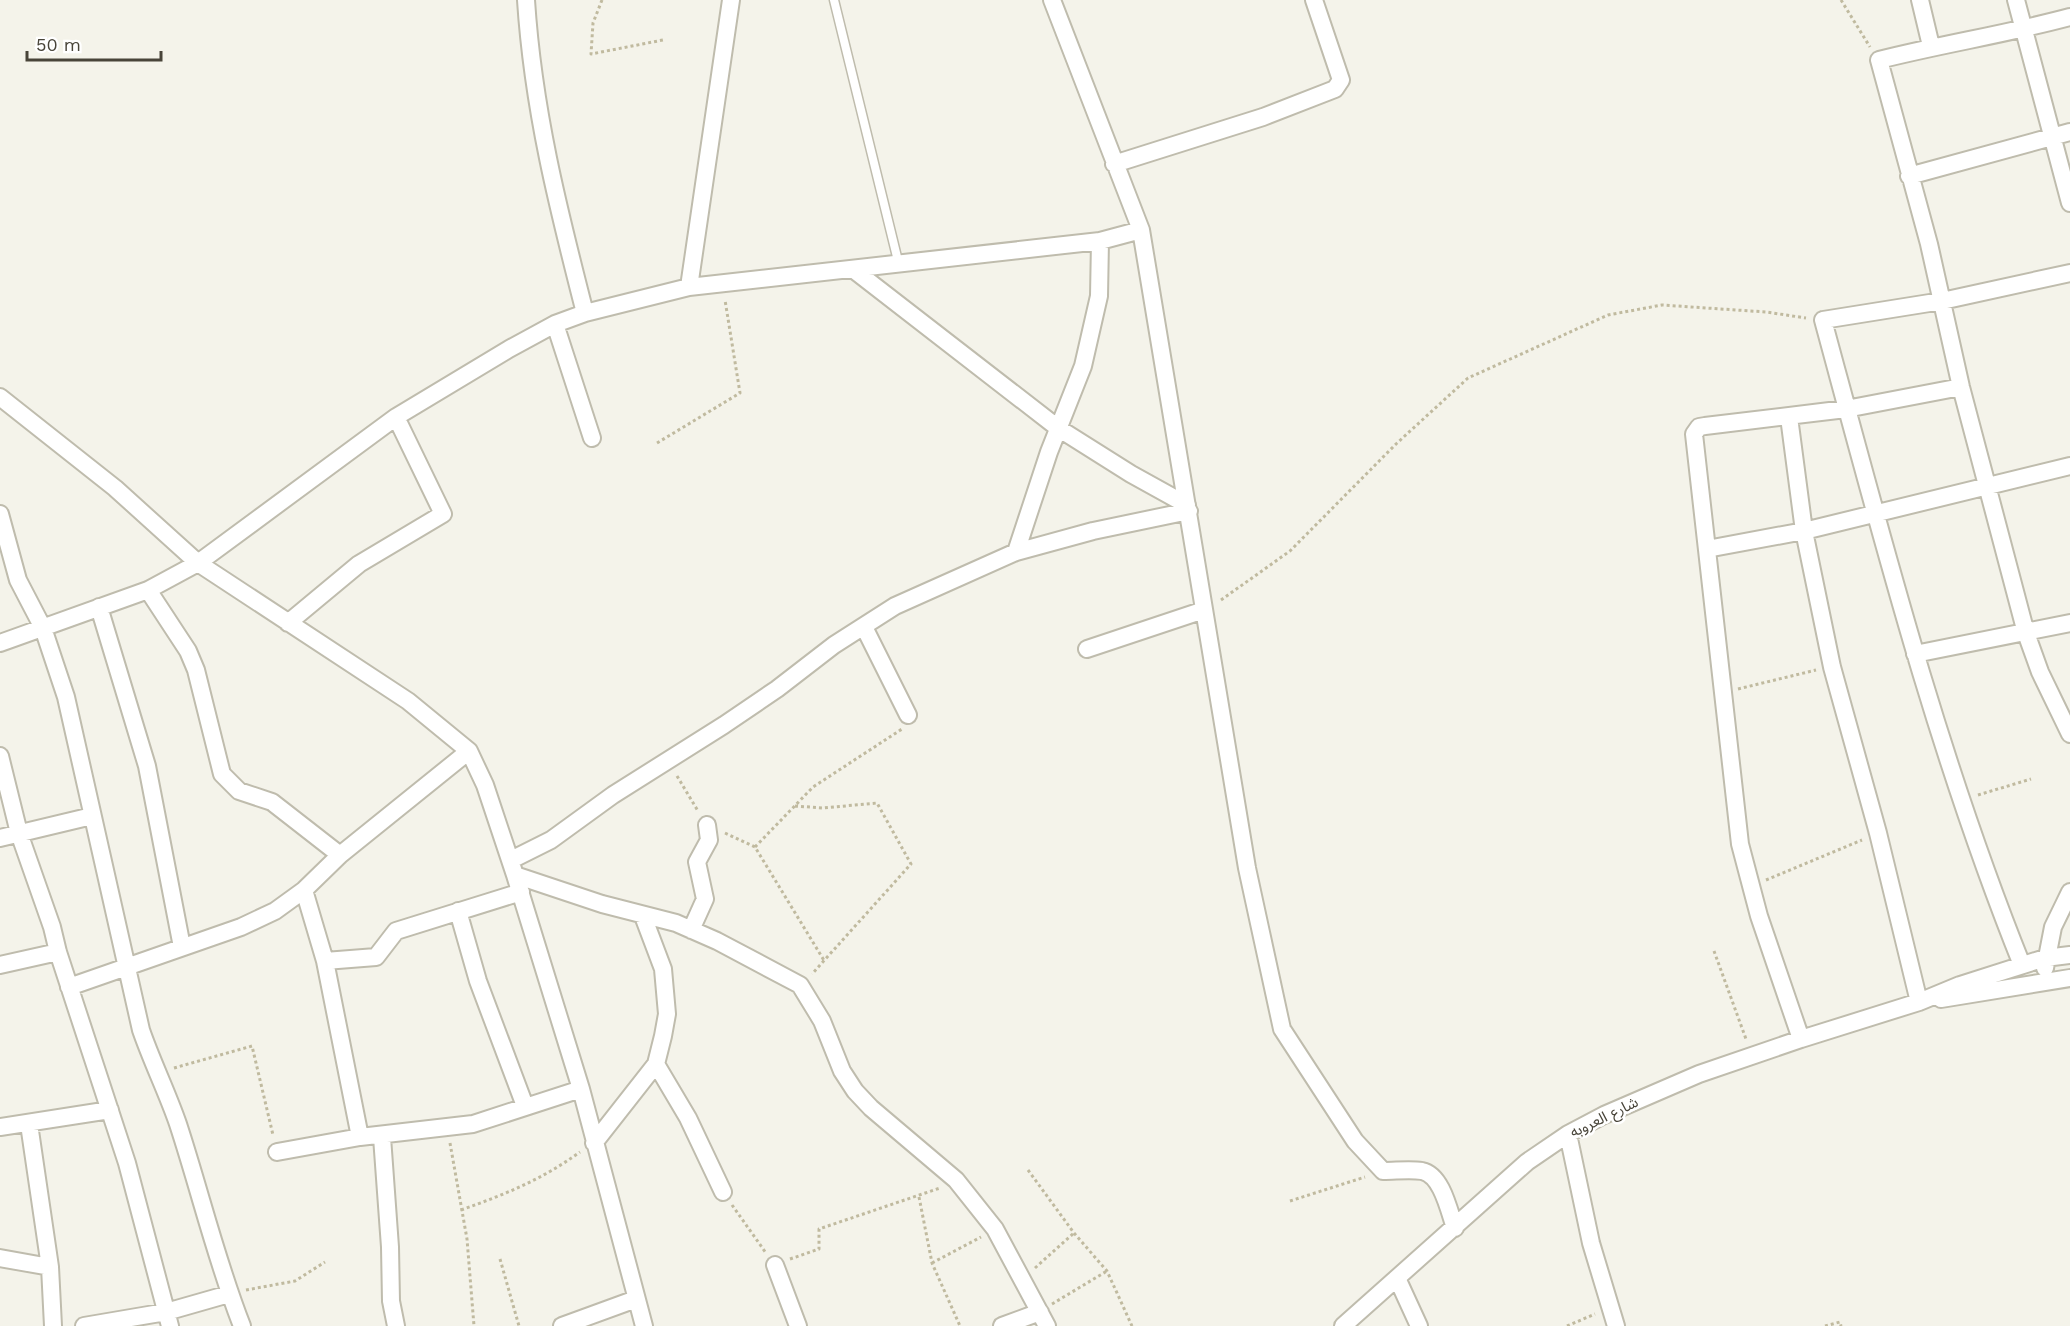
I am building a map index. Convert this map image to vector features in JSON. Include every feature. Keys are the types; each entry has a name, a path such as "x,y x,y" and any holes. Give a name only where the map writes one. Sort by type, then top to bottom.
{"street":[{"path":"526,0 528,34 546,157 585,313"},
{"path":"689,287 731,0"},
{"path":"1052,0 1141,230 1247,868 1282,1029 1355,1141 1383,1171 1424,1172 1431,1176 1440,1187 1455,1228"},
{"path":"1114,164 1263,117 1335,89 1341,80 1314,0"},
{"path":"1920,0 1931,46"},
{"path":"2016,0 2022,30 2054,137 2070,203"},
{"path":"2070,16 2022,30 1931,46 1879,60 1942,301 1961,387 2026,633 2040,672 2070,734"},
{"path":"1909,176 2070,132"},
{"path":"0,643 148,590 198,563 396,417 555,324 585,313 689,287 899,266 1100,241 1141,230"},
{"path":"1016,552 1058,428 1083,366 1096,316 1101,269 1100,241"},
{"path":"854,270 1058,428 1188,508"},
{"path":"2022,965 1960,800 1915,654 1823,320 1942,301 2070,273"},
{"path":"555,324 592,438"},
{"path":"1801,1039 1751,887 1740,844 1721,693 1694,434 1705,426 1846,410 1961,387"},
{"path":"0,397 115,488 198,563 408,702 469,751 485,785 513,867 581,1089 644,1326"},
{"path":"288,623 359,564 443,514 396,417"},
{"path":"1789,417 1804,531 1832,667 1878,833 1919,1002"},
{"path":"1707,549 1804,531 2070,466"},
{"path":"513,867 613,795 724,725 777,689 834,645 895,606 1016,552 1188,508"},
{"path":"0,514 18,580 43,628 66,697 141,1030 156,1074 177,1121 229,1294 242,1326"},
{"path":"148,590 188,651 196,670 222,774 239,791 272,802 340,855"},
{"path":"99,607 147,766 182,947"},
{"path":"1088,649 1204,610"},
{"path":"1915,654 2070,623"},
{"path":"864,627 908,715"},
{"path":"69,987 126,965 241,927 275,910 304,890 340,855 469,751"},
{"path":"0,756 19,833 52,927 69,987 110,1110 168,1319"},
{"path":"0,838 92,816"},
{"path":"691,930 705,899 698,862 709,840 707,825"},
{"path":"513,867 642,916 691,930 800,985 822,1021 842,1071 855,1091 871,1108 956,1180 995,1229 1043,1319 1002,1326"},
{"path":"304,890 325,961 360,1137"},
{"path":"325,961 376,957 396,931 521,892"},
{"path":"2043,982 2045,958 2053,927 2070,892"},
{"path":"458,911 478,981 525,1106"},
{"path":"594,1143 656,1064 667,1014 663,969 642,916"},
{"path":"0,965 58,952"},
{"name":"شارع العروبه","path":"1343,1326 1527,1162 1568,1134 1655,1092 1752,1056 1919,1002 1960,985 2022,965 2045,958 2070,955"},
{"name":"شارع العروبه","path":"1919,1002 2070,978"},
{"path":"656,1064 688,1118 723,1192"},
{"path":"277,1152 360,1137 382,1137 473,1124 581,1089"},
{"path":"0,1127 110,1110"},
{"path":"29,1124 50,1267 53,1326"},
{"path":"1568,1134 1591,1243 1616,1326"},
{"path":"382,1137 390,1247 391,1301 396,1326"},
{"path":"0,1258 50,1267"},
{"path":"775,1265 798,1326"},
{"path":"1397,1278 1419,1326"},
{"path":"84,1326 168,1319 229,1294"},
{"path":"562,1326 636,1299"}],"lane":[{"path":"834,0 899,266"}],"path":[{"path":"602,0 593,23 591,54 663,40"},
{"path":"1841,0 1879,60"},
{"path":"657,443 740,393 723,283"},
{"path":"1204,610 1290,551 1396,444 1468,378 1608,315 1662,305 1766,312 1823,320"},
{"path":"1721,693 1832,667"},
{"path":"825,962 755,847 813,788 902,730 908,715"},
{"path":"1960,800 2031,779"},
{"path":"795,806 823,808 877,803 912,864 825,962 800,985"},
{"path":"1751,887 1878,833"},
{"path":"1714,951 1752,1056"},
{"path":"156,1074 252,1046 277,1152"},
{"path":"447,1129 467,1239 474,1326"},
{"path":"461,1210 525,1187 549,1174 594,1143"},
{"path":"1028,1170 1074,1233 1107,1271 1132,1326"},
{"path":"1290,1202 1383,1171"},
{"path":"723,1192 775,1265 819,1249 819,1229 919,1197 956,1180"},
{"path":"919,1197 932,1263 960,1326"},
{"path":"932,1263 995,1229"},
{"path":"1023,1279 1074,1233"},
{"path":"500,1259 519,1326"},
{"path":"229,1294 295,1281 325,1262"},
{"path":"1043,1319 1107,1271"},
{"path":"1567,1326 1611,1308"},
{"path":"1825,1326 1840,1322 1841,1326"}]}
